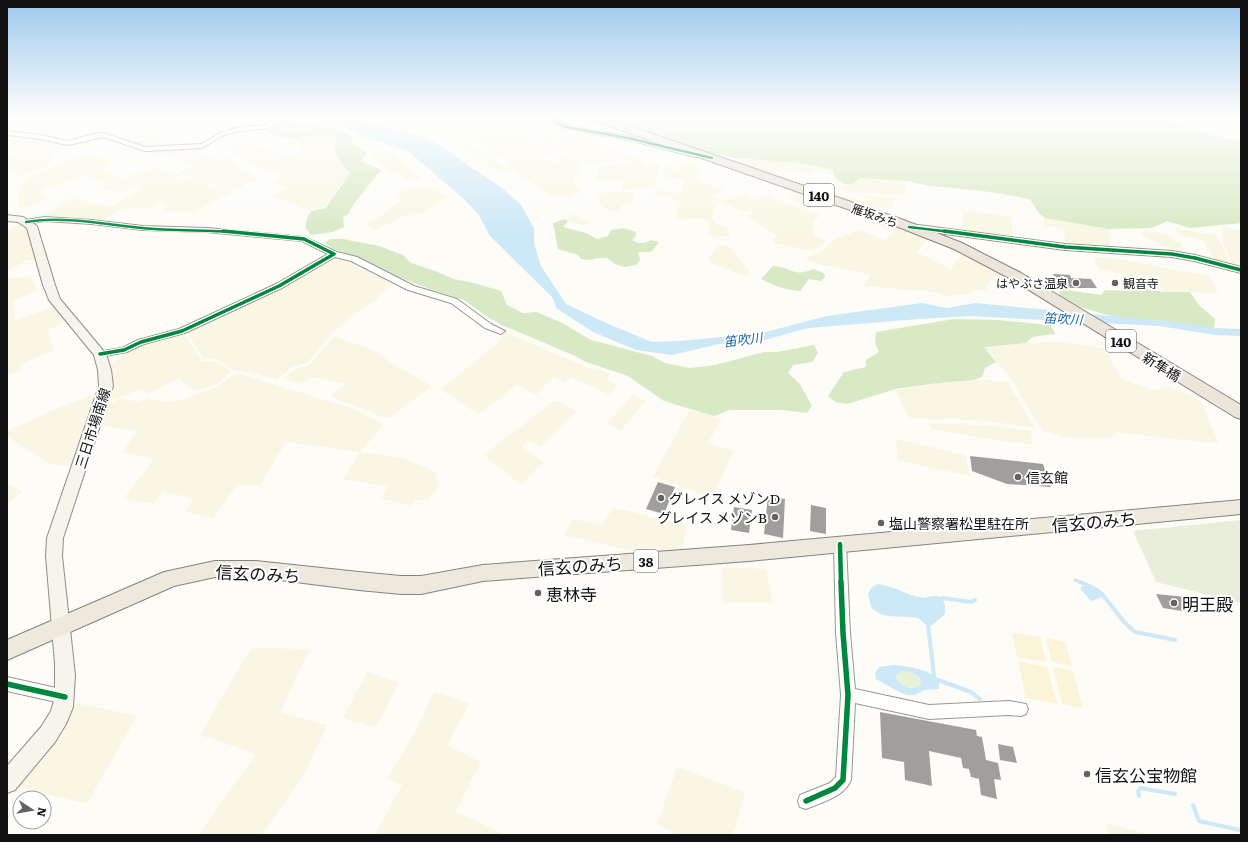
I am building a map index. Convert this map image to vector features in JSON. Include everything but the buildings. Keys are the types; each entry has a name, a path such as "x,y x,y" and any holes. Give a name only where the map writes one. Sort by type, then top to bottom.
{"highway":[{"name":"雁坂みち","path":"704,155 909,227 958,246 987,260 1040,290"},
{"name":"新隼橋","path":"1040,290 1241,413"}],"main road":[{"path":"7,218 26,222"},
{"name":"三日市場南線","path":"7,782 49,732 59,717 65,697 65,675 54,556 56,538 106,386 104,364 100,354 55,300 49,285 32,226 26,222"},
{"name":"信玄のみち","path":"7,650 171,578 215,569 256,569 366,582 421,585 498,572 749,553 1241,506"}],"street":[{"path":"697,155 712,158"},
{"path":"26,222 45,219 92,222 143,228 207,230 265,237 304,239 334,254 354,259 411,288 454,301 488,326 501,331"},
{"path":"909,227 1065,247 1172,254 1195,258 1241,270"},
{"path":"100,354 124,350 141,342 182,331 279,286 334,254"},
{"path":"806,801 835,788 843,780 848,695 843,633 840,544"},
{"path":"7,684 65,697"},
{"path":"848,695 929,712 1009,708 1021,709"}],"shaded area":[{"path":"14,155 51,155 51,161 43,169 22,176 7,172 7,158"},
{"path":"83,155 116,160 103,170 122,178 154,167 180,175 174,179 181,181 188,178 211,186 234,191 192,213 161,210 169,205 161,203 150,208 119,209 103,222 38,218 59,208 56,206 74,198 110,207 136,192 142,185 138,185 122,192 99,188 107,184 81,175 39,192 48,199 20,209 18,200 19,187 30,177"},
{"path":"169,155 203,155 216,160 227,157 259,180 247,183 236,190 212,185 178,173 194,165"},
{"path":"237,155 338,155 338,160 350,173 328,205 306,209 283,199 273,197 287,188 273,182 283,176 246,162"},
{"path":"372,155 394,155 422,178 416,181 406,180 401,175 388,174 384,167"},
{"path":"471,155 488,155 498,159 478,160"},
{"path":"493,155 545,155 535,157 563,163 558,157 565,155 620,155 610,162 597,164 585,162 581,166 580,176 575,176 572,184 582,190 567,198 562,195 555,198 513,170 503,159 505,159"},
{"path":"624,155 630,155 645,160 644,164 661,165 654,187 622,190 624,181 595,181 600,165 629,165 632,162 618,159"},
{"path":"739,158 792,162 834,170 833,175 813,171 809,175 777,171 773,176 746,166"},
{"path":"498,160 513,173 496,171 482,161"},
{"path":"687,161 695,164 701,172 697,178 676,167"},
{"path":"666,165 715,187 724,189 713,198 723,200 744,193 758,200 765,194 821,215 813,221 814,236 826,240 814,251 773,243 776,235 749,218 748,215 756,211 744,212 719,201 712,219 716,224 727,227 730,236 709,235 708,219 686,219 685,221 675,218 680,202 654,194 659,190 681,194 685,181 679,178 663,177"},
{"path":"860,178 905,180 907,194 865,194 838,189 845,184 852,184"},
{"path":"804,180 838,189 828,195 798,185"},
{"path":"418,184 450,197 421,214 413,212 375,230 367,226 366,224 382,216 387,210 403,200 396,196 399,193"},
{"path":"795,189 843,207 820,208 807,203 801,204 795,201 795,199 789,194"},
{"path":"609,192 633,192 633,205 623,204 620,211 609,210 602,206 595,195"},
{"path":"865,195 894,198 892,208 871,209 839,199 842,196 865,202"},
{"path":"962,211 972,211 1011,217 1013,236 1009,238 964,233"},
{"path":"573,214 590,222 583,226 564,219"},
{"path":"1045,218 1109,229 1110,249 1065,245 1064,229 1043,225"},
{"path":"874,221 928,239 916,252 951,269 963,251 1015,279 1003,284 990,280 986,290 975,290 970,295 957,294 949,297 934,292 863,286 872,275 811,262 805,258 820,252 835,239 859,230 884,240 896,231 871,222"},
{"path":"22,223 28,226 37,260 27,260 7,272 7,230"},
{"path":"1223,227 1241,230 1241,268 1233,266 1222,239"},
{"path":"1177,229 1216,235 1222,245 1230,265 1217,262 1203,241 1181,235"},
{"path":"1144,230 1171,236 1176,242 1181,243 1183,253 1141,236"},
{"path":"718,245 729,247 750,271 745,277 709,261 709,257"},
{"path":"1093,257 1129,260 1210,276 1218,293 1164,292 1159,284 1128,278 1125,274 1100,270"},
{"path":"339,258 393,284 377,296 380,298 357,312 332,333 307,363 292,367 276,380 250,372 234,370 216,359 204,359 186,331 258,298 276,292 329,259"},
{"path":"30,276 38,290 13,301 15,321 54,306 65,322 48,330 54,351 20,364 20,371 7,375 7,279"},
{"path":"183,332 202,361 214,361 232,371 215,385 194,391 179,378 148,394 142,389 106,402 111,388 111,364 127,351 140,345"},
{"path":"505,332 589,368 611,373 607,379 618,386 609,395 571,377 565,382 553,377 536,395 517,385 478,415 440,389 496,345"},
{"path":"334,336 373,350 400,368 432,386 391,417 385,418 330,396 346,384 313,377 300,384 284,378 295,369 310,365"},
{"path":"1058,342 1104,348 1122,380 1155,390 1170,386 1201,401 1219,444 1117,432 1109,438 1064,437 1043,431 1020,395 1014,382 984,347"},
{"path":"240,374 351,408 383,424 361,452 403,458 434,471 439,487 427,501 416,499 411,506 381,498 388,486 343,479 360,452 286,442 260,485 237,485 213,518 185,511 194,499 163,491 153,504 124,498 154,459 122,452 138,430 95,426 103,407 120,398 138,402 146,399 166,402 183,399 217,387 233,375"},
{"path":"973,380 1007,381 1035,428 988,421 909,419 896,390 929,384"},
{"path":"97,394 74,468 48,463 7,437 7,431 67,404"},
{"path":"633,395 646,401 620,431 607,423"},
{"path":"552,402 560,402 576,412 541,446 528,441 522,447 543,462 521,485 484,455"},
{"path":"690,409 722,419 708,443 734,451 711,498 653,477"},
{"path":"929,423 993,426 1031,431 1032,444 1002,441 931,429"},
{"path":"896,439 966,455 969,476 898,460"},
{"path":"7,483 22,491 7,505"},
{"path":"613,507 687,526 682,550 642,553 564,535 573,519 602,526"},
{"path":"722,567 766,569 773,603 723,603"},
{"path":"251,648 310,649 280,712 327,725 305,773 262,835 198,835 256,754 200,735"},
{"path":"367,672 399,682 376,727 343,718"},
{"path":"434,692 470,703 447,745 481,762 456,811 506,835 375,835 402,785 387,779 416,730"},
{"path":"76,703 137,716 87,804 52,795 52,790 33,790 17,786 63,733"},
{"path":"677,767 745,792 733,835 673,835 674,833 657,824"},
{"path":"1106,823 1150,835 1109,835"}],"green space":[{"path":"337,155 366,155 362,161 381,170 355,202 348,214 343,217 344,227 333,232 311,235 305,227 311,211 326,208 350,173"},
{"path":"723,155 1241,155 1241,223 1190,228 1167,221 1152,228 1109,229 1045,218 1038,212 1030,199 991,192 924,185 908,181 860,178 852,184 845,184 833,175 834,170 792,162 734,158"},
{"path":"564,219 568,221 563,227 586,233 597,239 608,236 611,230 624,228 636,232 636,236 632,240 640,243 651,240 659,242 651,252 638,252 640,260 636,265 624,267 615,264 607,258 590,260 581,259 578,255 558,249 553,223"},
{"path":"330,239 343,239 379,246 403,255 411,263 454,279 501,291 507,305 523,313 537,312 562,323 591,340 652,356 665,363 690,368 715,365 764,352 777,352 814,345 818,353 812,362 793,365 788,373 800,384 812,406 807,413 782,410 730,410 714,416 664,401 628,376 586,362 502,325 489,318 464,300 432,290 334,249 324,243"},
{"path":"773,266 797,272 813,269 824,273 825,277 821,281 809,279 800,291 790,290 775,286 761,279"},
{"path":"1134,287 1164,292 1190,292 1199,305 1215,319 1214,328 1115,317 1080,307 1059,295 1060,289 1101,295 1105,290 1128,291"},
{"path":"954,319 998,320 1051,325 1055,334 1032,337 1026,343 984,347 996,362 985,368 982,377 973,380 896,389 847,404 835,402 828,396 844,372 866,367 866,360 879,352 875,343 876,332"},
{"path":"1241,520 1241,603 1156,582 1133,531"},
{"path":"902,671 912,673 917,676 921,681 921,684 911,688 901,684 896,678 897,674"}],"sand":[{"path":"1012,633 1040,637 1046,662 1017,657"},
{"path":"1046,638 1065,642 1072,666 1052,662"},
{"path":"1018,661 1047,667 1057,704 1026,698"},
{"path":"1053,667 1073,671 1083,708 1062,704"}],"water":[{"name":"笛吹川","path":"413,155 454,155 502,188 521,205 534,228 534,243 541,266 566,304 606,323 652,342 680,341 762,333 827,316 922,303 947,308 975,303 1165,321 1214,328 1241,329 1241,336 1216,335 1159,326 970,316 808,328 757,342 719,344 672,355 636,350 593,332 556,308 553,298 490,236 479,215 464,199"},
{"path":"878,584 923,598 933,596 942,597 945,605 945,614 931,626 925,624 918,618 893,617 882,614 871,607 868,594 872,587"},
{"path":"1086,585 1094,589 1102,597 1091,601 1081,590 1081,587"},
{"path":"898,665 931,673 938,679 939,689 924,690 915,695 901,693 876,679 875,673 879,667","holes":["902,671 912,673 917,676 921,681 921,684 914,688 901,684 896,678 897,674"]}],"waterway":[{"path":"1075,580 1083,583"},
{"path":"1080,582 1094,588 1102,594 1125,623 1135,632 1175,640"},
{"path":"943,598 971,602 975,600"},
{"path":"928,625 934,675"},
{"path":"938,680 971,692 980,699"},
{"path":"1139,796 1138,791 1140,788 1175,794"},
{"path":"1193,805 1199,821 1240,830"}],"cycle path":[{"path":"697,155 712,158"},
{"path":"26,222 45,219 92,222 143,228 207,230 304,239 334,254 279,286 182,331 141,342 124,350 100,354"},
{"path":"909,227 1065,247 1172,254 1195,258 1241,270"},
{"path":"806,801 835,788 843,780 848,695 843,633 840,544"},
{"path":"7,684 65,697"}],"place":[{"name":"はやぶさ温泉","path":"1076,283"},
{"name":"観音寺","path":"1115,283"},
{"name":"信玄館","path":"1018,477"},
{"name":"グレイス メゾンD","path":"661,498"},
{"name":"グレイス メゾンB","path":"775,517"},
{"name":"塩山警察署松里駐在所","path":"881,523"},
{"name":"恵林寺","path":"538,593"},
{"name":"明王殿","path":"1174,603"},
{"name":"信玄公宝物館","path":"1087,774"}]}
